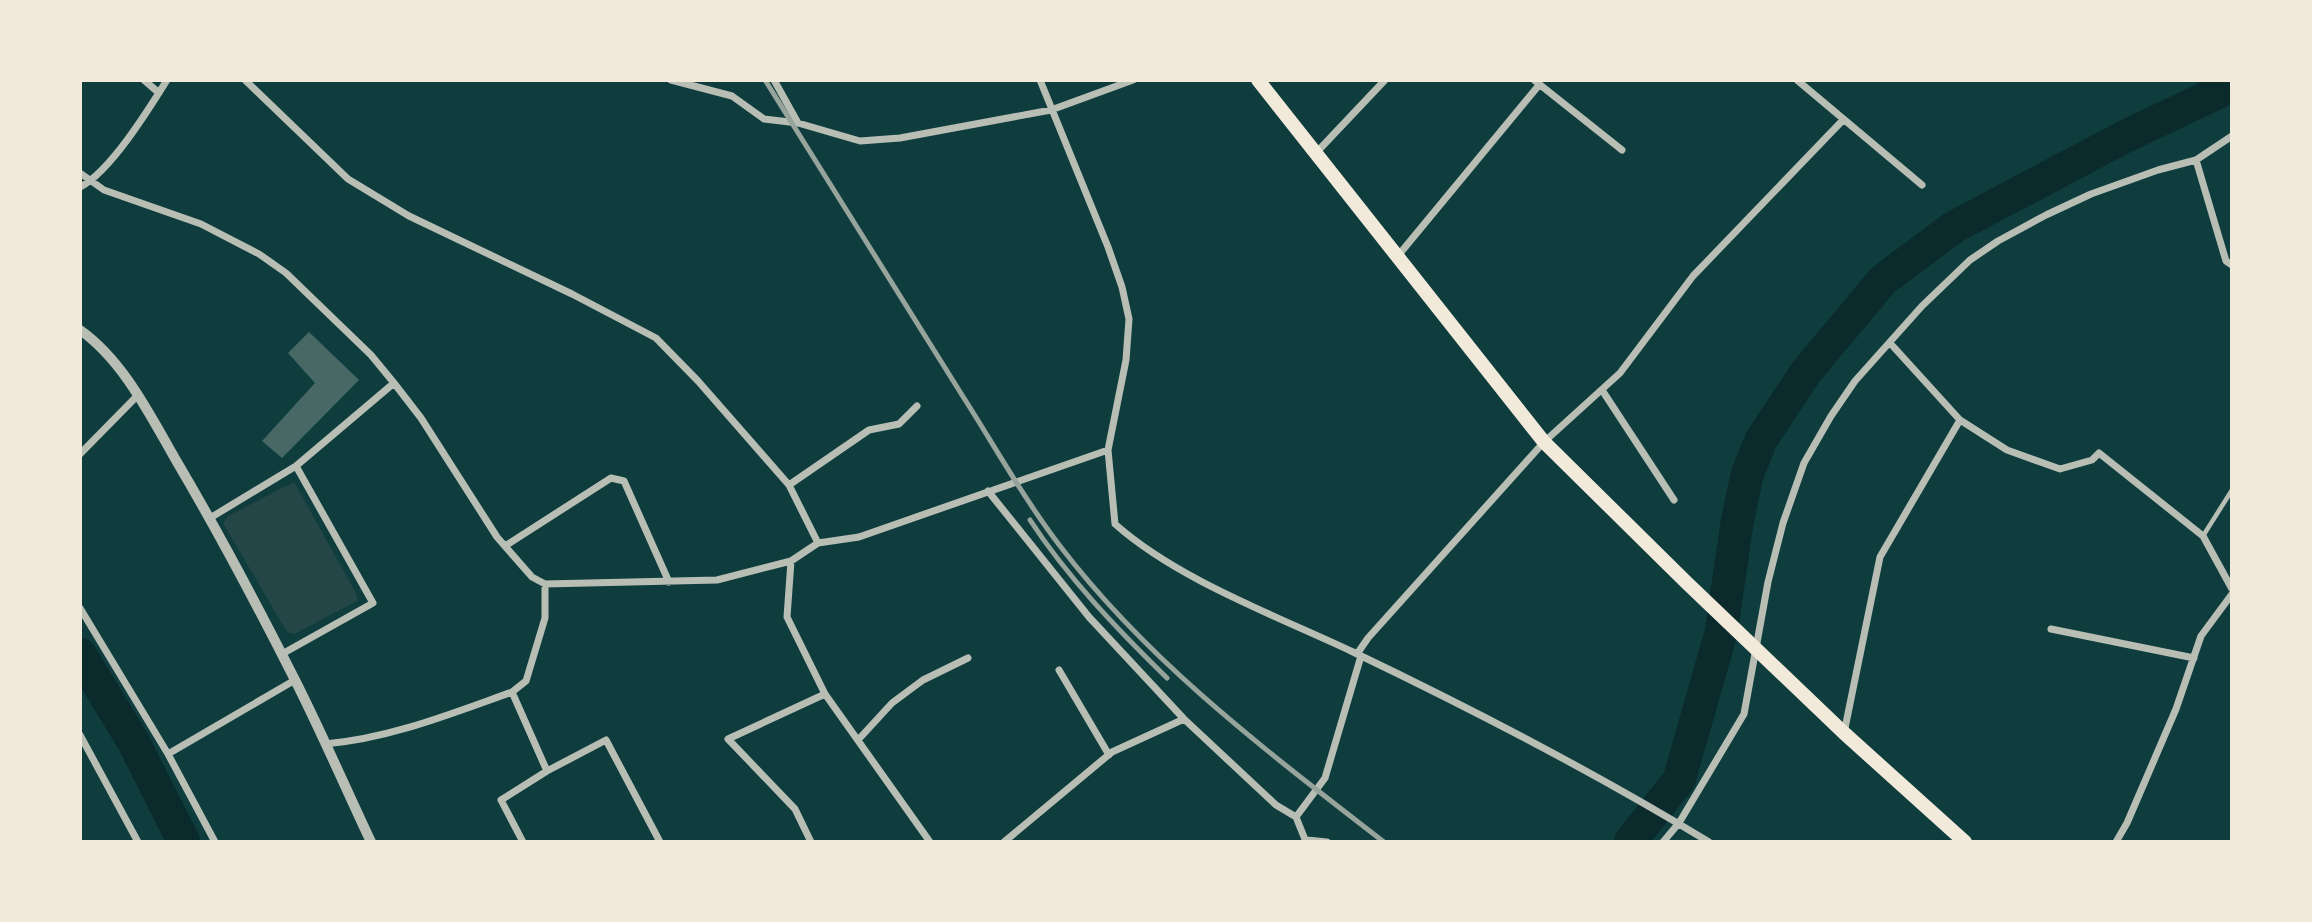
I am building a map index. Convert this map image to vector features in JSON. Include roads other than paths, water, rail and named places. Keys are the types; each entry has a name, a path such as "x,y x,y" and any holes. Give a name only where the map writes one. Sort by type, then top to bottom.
{"highway":[{"path":"1258,80 1545,442 1844,733 1965,842"}],"street":[{"path":"144,80 159,93"},
{"path":"80,187 92,181 123,143 167,80"},
{"path":"245,80 348,179 409,215 656,338 725,410 789,485 818,543"},
{"path":"671,80 732,96 764,119 798,124 860,141 900,138 1051,110 1133,80"},
{"path":"774,80 798,124"},
{"path":"1040,80 1108,247 1122,287 1129,319 1126,360 1108,450 1115,524 1127,535 1188,575 1359,655 1626,791 1709,842"},
{"path":"1315,154 1385,80"},
{"path":"1797,80 1922,185"},
{"path":"1397,257 1536,83 1622,150"},
{"path":"1296,817 1325,778 1359,655 1368,638 1545,442 1620,373 1693,276 1843,120"},
{"path":"1663,842 1679,823 1744,714 1768,582 1783,523 1804,463 1843,398 1923,306 1970,260 1998,241 2091,194 2158,170 2196,160 2231,136"},
{"path":"2196,160 2226,261 2231,265"},
{"path":"80,173 104,190 201,224 259,254 286,273 371,355 421,418 497,537 532,577 545,584 717,580 791,561 818,543 859,537 1108,450"},
{"path":"80,330 115,364 210,518 295,680 371,842"},
{"path":"1890,342 1960,420 2007,450 2060,469 2092,460 2099,453 2203,536 2231,592 2201,636 2176,709 2127,823 2116,842"},
{"path":"210,518 296,466 394,383"},
{"path":"1602,390 1674,500"},
{"path":"80,454 137,396"},
{"path":"789,485 869,430 899,424 917,407"},
{"path":"1844,733 1880,557 1960,420"},
{"path":"282,654 373,603 296,466"},
{"path":"505,547 611,478 624,481 669,582"},
{"path":"988,491 1088,617 1184,719 1276,805 1296,817 1307,841 1327,842"},
{"path":"791,561 787,617 825,694 930,842"},
{"path":"325,744 359,741 404,730 512,692 526,681 545,618 545,584"},
{"path":"80,608 168,754 215,842"},
{"path":"2051,629 2194,658"},
{"path":"858,740 892,703 923,680 968,658"},
{"path":"1059,670 1109,755"},
{"path":"168,754 295,680"},
{"path":"512,692 547,771"},
{"path":"811,842 795,810 728,739 825,694"},
{"path":"1004,842 1109,755 1184,719"},
{"path":"80,735 138,842"},
{"path":"523,842 501,800 547,771 606,740 660,842"}],"lane":[{"path":"2203,536 2231,490"}],"waterway":[{"path":"1630,842 1679,780 1721,633 1747,475 1761,440 1806,372 1883,280 1954,227 2126,136 2221,91 2231,80"},
{"path":"80,654 134,743 184,842"}],"railway":[{"path":"765,80 1009,472 1060,546 1095,589 1171,668 1254,740 1384,842"},
{"path":"1030,520 1060,562 1094,602 1167,678"}]}
